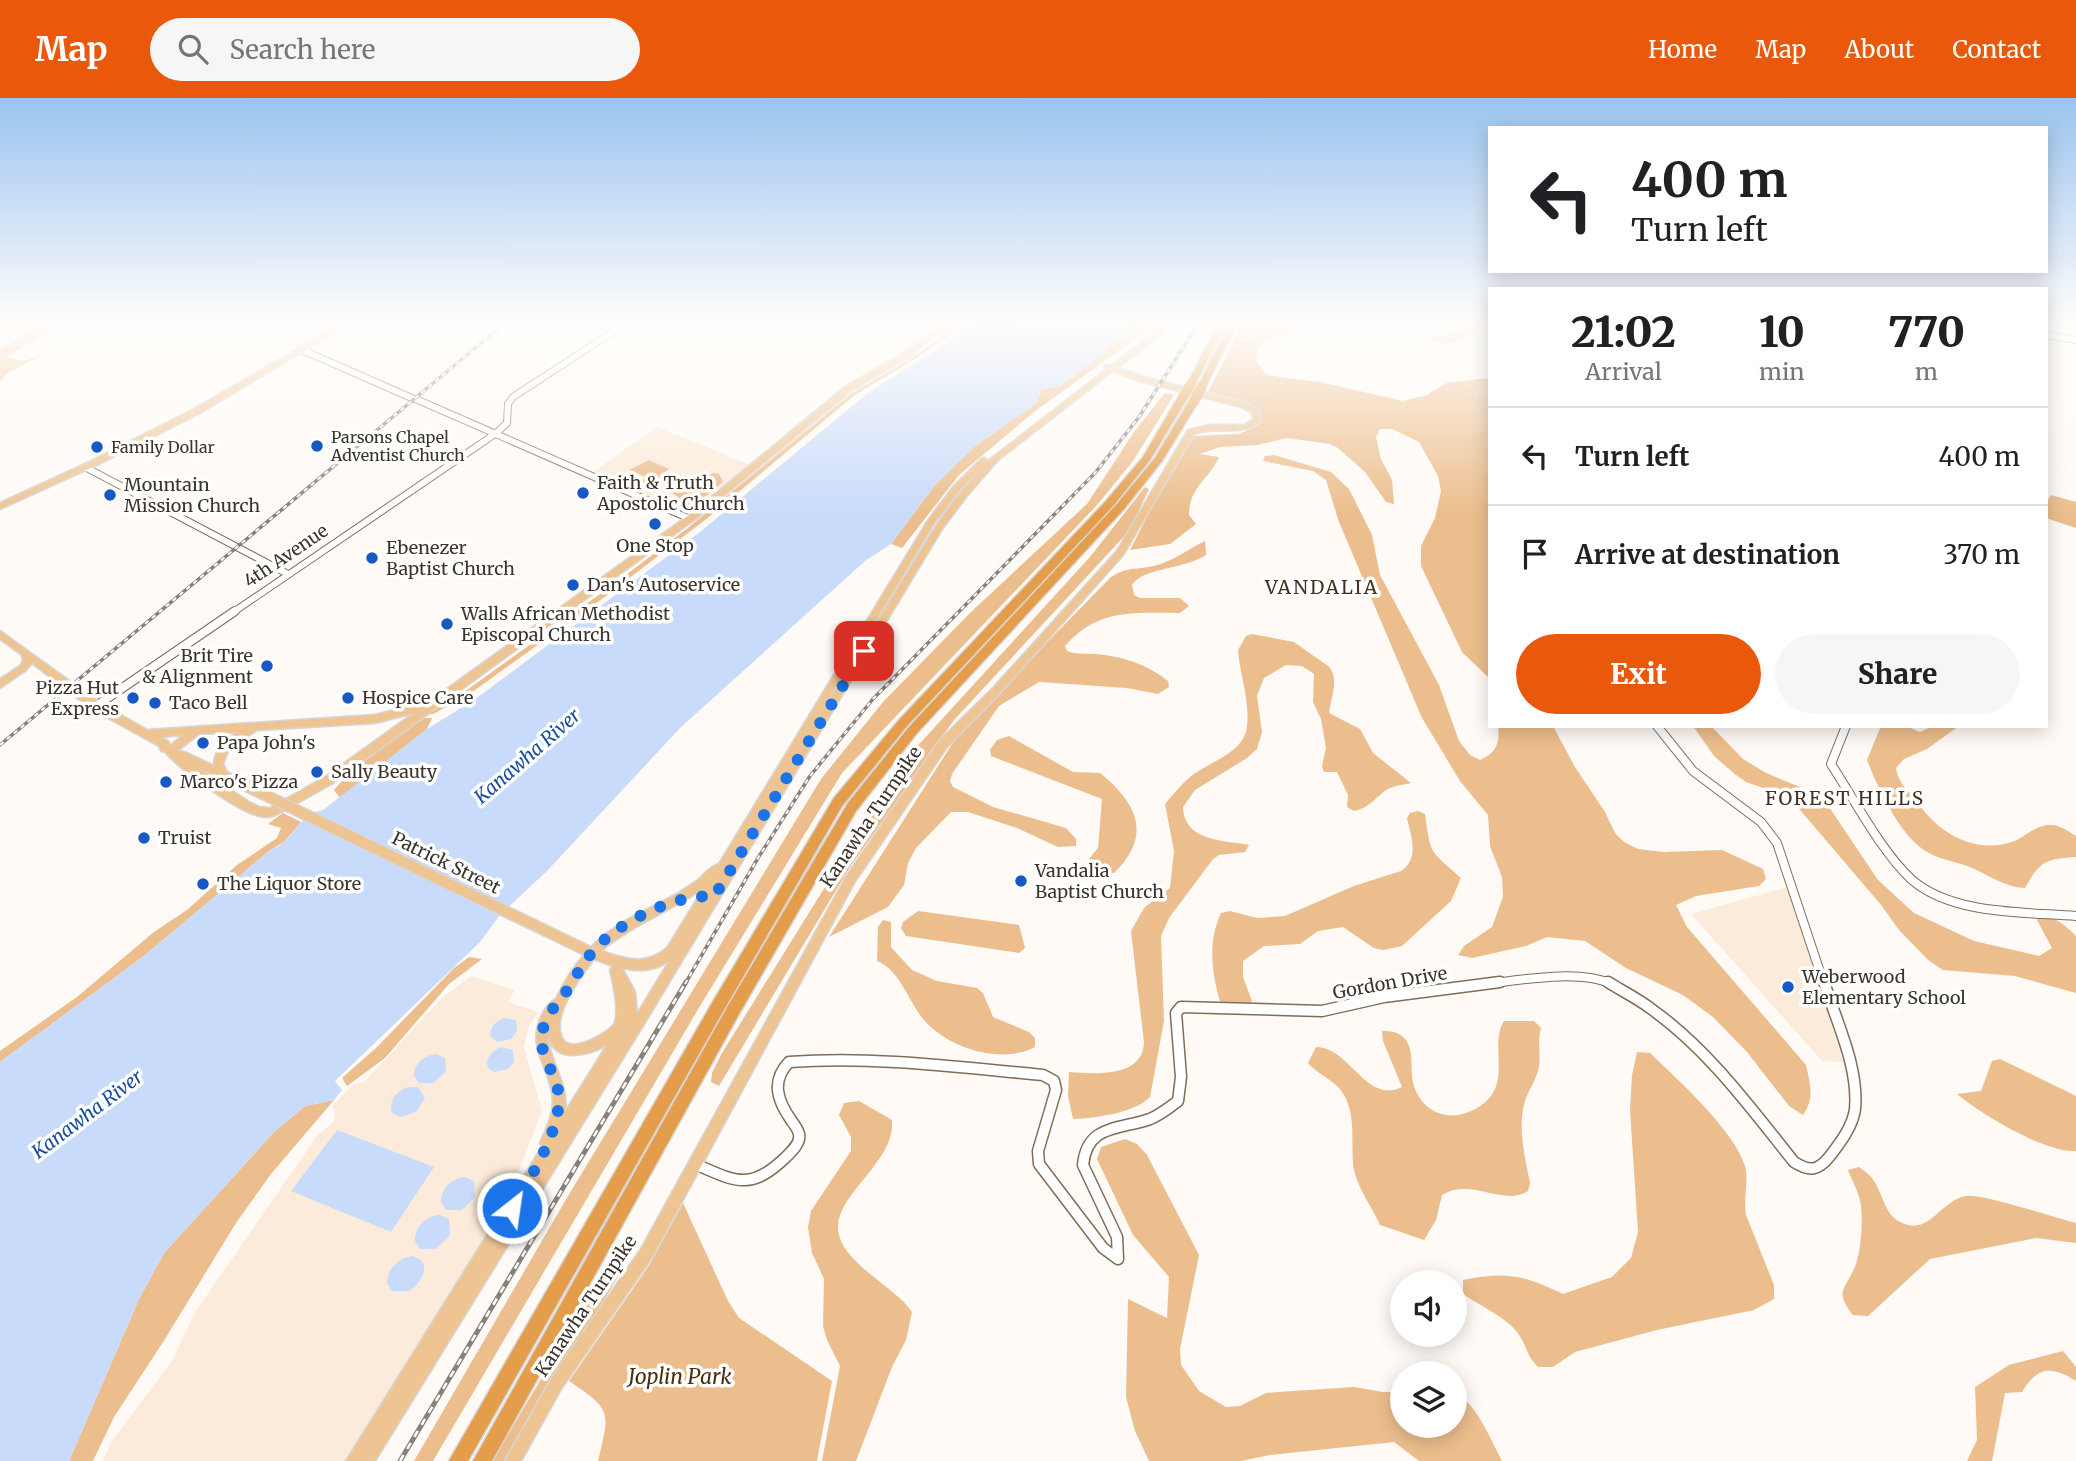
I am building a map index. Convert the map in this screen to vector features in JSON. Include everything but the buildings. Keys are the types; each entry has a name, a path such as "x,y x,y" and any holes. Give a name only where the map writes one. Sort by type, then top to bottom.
{"highway":[{"path":"482,1461 734,1009 852,807 913,730 1120,507 1159,459 1188,399 1190,388"},
{"path":"457,1461 838,802 903,723 1110,503 1147,458 1188,399 1200,388"}],"main road":[{"path":"0,506 197,411 236,388"},
{"path":"201,729 167,749 198,775 252,808 269,813 302,792 329,780 404,719 431,705 567,609 688,519 748,464 778,445 850,388"},
{"path":"710,896 781,766 925,532 956,489 1001,446 1083,388"},
{"path":"366,1461 612,1063 710,896 939,528 995,458 1087,388"},
{"path":"1072,400 1092,388"},
{"name":"Kanawha Turnpike","path":"513,1461 556,1384 646,1254 849,880 943,744 997,690 1121,553 1191,432 1212,425 1246,428 1258,420 1255,411 1244,405 1177,388"},
{"name":"Patrick Street","path":"0,634 99,708 102,713 143,740 228,777 596,955 619,969 626,980 632,1011 626,1034 612,1063"},
{"path":"0,684 18,673 26,664 26,654"},
{"path":"18,673 44,667"},
{"name":"Patrick Street","path":"99,708 106,709 164,744 167,749"},
{"path":"144,734 404,719"},
{"path":"228,777 218,764 225,747 238,736 262,727"},
{"path":"526,1187 549,1139 559,1108 558,1086 542,1052 541,1035 547,1018 587,957 604,939 678,899 715,872 735,847"},
{"path":"678,899 710,896"},
{"path":"354,1461 613,1046 623,1014 619,969 653,964 682,943"},
{"path":"568,988 554,1026 556,1041 562,1046 581,1050 595,1047 612,1034 623,1014"}],"street":[{"path":"388,388 688,519"},
{"path":"495,434 507,423 509,404 513,397 527,388"},
{"name":"4th Avenue","path":"99,708 288,574 495,434"},
{"path":"85,467 288,574"},
{"name":"Gordon Drive","path":"695,1164 746,1184 757,1181 774,1170 799,1142 799,1133 779,1100 777,1088 781,1068 789,1062 844,1058 1050,1077 1055,1080 1056,1090 1038,1151 1039,1164 1103,1248 1118,1259 1117,1237 1083,1165 1083,1152 1089,1140 1108,1129 1166,1112 1178,1101 1181,1077 1176,1013 1181,1007 1322,1011 1384,997 1536,978 1586,978 1607,982 1625,991 1679,1031 1731,1082 1794,1163 1805,1169 1815,1170 1823,1165 1845,1136 1855,1110 1853,1071 1784,857 1770,829 1708,784 1689,766 1659,728"},
{"path":"1845,728 1831,764 1896,863 1912,880 1931,893 1976,908 2076,916"}],"shaded area":[{"path":"657,427 748,464 688,518 589,475"},
{"name":"Weberwood Elementary School","path":"1788,887 1843,1062 1822,1061 1691,914"},
{"path":"471,976 515,990 507,1002 538,1012 529,1026 524,1047 542,1111 508,1199 345,1461 103,1461 111,1442 172,1361 196,1311 317,1136 335,1120 333,1105 353,1085 365,1081 442,998"}],"green space":[{"path":"867,388 710,516 606,596 468,695 433,714 424,715 460,695 614,584 689,527 852,393"},
{"path":"1068,388 1034,412 959,475 902,548 891,544 935,485 974,447 1036,403 1041,390"},
{"path":"1210,388 1345,388 1403,401 1427,395 1439,388 1488,388 1488,677 1462,652 1421,566 1421,546 1435,518 1441,491 1438,476 1419,442 1392,429 1380,429 1376,437 1381,459 1392,480 1394,504 1386,502 1365,472 1330,444 1287,438 1257,445 1220,447 1200,454 1219,457 1192,497 1189,515 1196,524 1170,544 1130,550 1175,462 1194,436 1239,434 1259,425 1259,408 1208,392"},
{"path":"1165,393 1174,395 1133,461 1098,504 842,773 700,1006 433,1461 414,1461 568,1196 821,779 883,702 971,612 1087,504 1134,432"},
{"path":"1274,455 1331,472 1349,489 1372,535 1380,575 1439,685 1459,741 1470,755 1480,760 1490,754 1498,742 1498,728 1554,728 1615,833 1624,842 1638,849 1663,852 1722,850 1763,869 1766,879 1759,886 1696,896 1676,905 1687,927 1806,1065 1810,1097 1803,1115 1789,1106 1747,1052 1713,1017 1683,995 1626,968 1585,941 1547,937 1526,946 1472,958 1458,955 1464,946 1492,927 1503,897 1502,877 1490,846 1488,815 1460,781 1422,718 1339,522 1326,480 1313,471 1263,461 1265,456"},
{"path":"649,460 669,469 658,477 663,480 651,483 652,478 647,483 641,482 646,477 629,470"},
{"path":"719,474 723,482 690,509 683,511 674,507 678,497 668,490 670,487 698,489 707,476"},
{"path":"1145,487 1149,489 1130,530 954,720 850,867 719,1086 711,1082 712,1073 722,1053 902,763 1090,557"},
{"path":"2051,495 2076,502 2076,528 2048,519 2048,499"},
{"path":"1205,541 1206,555 1145,575 1132,585 1134,595 1140,598 1180,598 1189,606 1180,613 1132,613 1104,619 1090,625 1065,646 1070,652 1105,655 1134,662 1160,675 1168,681 1169,687 1158,694 1127,688 1039,682 999,706 952,774 950,781 953,787 993,807 1066,828 1076,839 1076,846 1058,847 1017,828 968,812 951,812 916,848 908,863 904,885 888,907 829,937 961,730 1111,577 1126,570 1155,566"},
{"path":"1252,634 1294,642 1328,666 1334,676 1329,713 1360,729 1373,753 1411,783 1388,789 1360,810 1354,811 1347,807 1348,795 1337,772 1324,772 1322,766 1326,748 1321,719 1313,702 1314,674 1302,666 1286,665 1264,678 1257,696 1262,732 1257,749 1195,790 1183,807 1190,827 1198,833 1217,840 1249,845 1245,852 1219,855 1213,859 1169,918 1161,936 1164,1021 1150,1097 1125,1111 1073,1119 1068,1096 1069,1072 1116,1071 1127,1068 1142,1054 1144,1042 1131,931 1144,908 1170,888 1174,851 1165,804 1191,776 1233,750 1244,736 1247,708 1238,650 1246,636"},
{"path":"425,718 432,718 427,729 340,798 334,790 353,769 388,740"},
{"path":"1694,728 1713,728 1743,759 1766,773 1807,790 1827,804 1878,880 1914,913 1974,941 2039,956 2052,948 2037,920 2040,916 2064,925 2076,936 2076,993 2015,976 1943,970 1928,960 1899,930 1882,906 1789,797 1746,782 1714,756"},
{"path":"1880,728 1911,728 1920,732 1929,728 1956,728 1927,749 1904,759 1896,768 1899,779 1927,815 1960,839 1985,845 2012,842 2046,825 2055,825 2076,836 2076,857 2045,863 2035,872 2025,888 2003,883 1970,867 1929,853 1900,825 1867,760"},
{"path":"1009,736 1073,772 1100,773 1123,796 1131,808 1136,833 1126,859 1114,873 1080,870 1098,848 1102,799 991,756 990,750 997,740"},
{"path":"1418,811 1425,814 1433,851 1461,878 1451,901 1402,946 1383,950 1374,948 1343,927 1318,931 1300,944 1264,946 1243,961 1243,977 1252,1001 1248,1006 1221,1005 1215,982 1212,947 1221,913 1230,911 1257,918 1285,916 1354,886 1401,871 1411,860 1413,847 1407,818 1410,813"},
{"path":"283,813 301,822 284,842 269,851 144,956 0,1062 0,1051 77,997 154,932 187,910 237,865 277,838 281,828 268,824"},
{"path":"918,911 1019,925 1025,948 1019,953 906,936 901,928 903,922"},
{"path":"883,920 891,922 891,947 912,970 937,981 977,988 983,993 993,1017 1029,1032 1035,1038 1035,1047 1021,1052 991,1054 961,1046 934,1030 918,1012 892,971 877,961 878,927"},
{"path":"469,957 482,959 449,984 385,1058 347,1086 342,1078 376,1048 454,968"},
{"path":"1504,1021 1534,1021 1541,1028 1539,1066 1525,1101 1522,1121 1530,1183 1528,1191 1508,1196 1464,1189 1442,1195 1436,1220 1424,1240 1380,1225 1354,1170 1352,1123 1344,1095 1308,1063 1316,1047 1328,1049 1368,1082 1389,1090 1402,1087 1383,1041 1382,1031 1398,1034 1404,1037 1410,1048 1412,1077 1419,1097 1432,1110 1441,1114 1461,1115 1485,1102 1494,1092 1499,1068 1498,1044"},
{"path":"1637,1052 1650,1053 1704,1106 1730,1137 1745,1166 1746,1215 1774,1285 1774,1299 1754,1310 1657,1330 1575,1352 1553,1367 1538,1367 1510,1325 1467,1296 1467,1279 1514,1276 1563,1294 1612,1277 1631,1258 1638,1232 1630,1110 1632,1075"},
{"path":"2000,1059 2076,1096 2076,1151 2048,1146 2014,1131 1957,1094 1981,1091 1992,1061"},
{"path":"334,1100 271,1174 236,1223 114,1417 93,1461 69,1461 139,1299 164,1253 275,1131 305,1106"},
{"path":"859,1101 892,1120 891,1135 885,1149 840,1215 838,1228 841,1240 858,1263 912,1312 906,1340 892,1367 856,1461 822,1461 840,1366 823,1326 824,1279 812,1253 808,1227 811,1211 851,1151 851,1137 839,1115 844,1103"},
{"path":"1125,1139 1137,1144 1147,1155 1199,1255 1180,1349 1181,1365 1199,1391 1226,1407 1240,1406 1266,1393 1354,1387 1390,1392 1390,1438 1467,1438 1467,1402 1476,1413 1502,1461 1419,1461 1394,1442 1270,1455 1241,1461 1149,1461 1135,1431 1126,1397 1128,1299 1167,1318 1169,1277 1133,1235 1097,1159 1101,1147"},
{"path":"1859,1167 1871,1177 1890,1213 1900,1222 1919,1225 1957,1199 1974,1196 2076,1223 2076,1243 2036,1238 1930,1259 1868,1316 1853,1315 1844,1301 1843,1291 1855,1267 1860,1245 1860,1201 1848,1170"},
{"name":"Joplin Park","path":"683,1203 728,1301 739,1318 832,1381 817,1461 598,1461 605,1431 604,1413 593,1399 569,1381 650,1264"},
{"path":"608,1267 619,1275 508,1461 492,1461"},
{"path":"2063,1351 2076,1367 2076,1381 2059,1372 2045,1371 2033,1377 2022,1392 2005,1393 1992,1461 1967,1461 1977,1440 1975,1387 2009,1365"}],"water":[{"name":"Kanawha River","path":"876,388 1051,388 1041,390 1036,403 974,447 935,485 891,544 865,561 680,728 548,870 500,915 480,942 335,1081 342,1090 334,1100 305,1106 275,1131 164,1253 139,1299 69,1461 0,1461 0,1062 144,956 282,843 305,818 323,810 427,729 474,700 700,532"},
{"path":"505,1018 516,1020 517,1031 511,1039 497,1042 491,1037 492,1027"},
{"path":"501,1047 513,1050 514,1062 508,1069 494,1072 488,1068 488,1058"},
{"path":"436,1054 445,1058 446,1071 434,1083 419,1083 414,1076 418,1064 424,1058"},
{"path":"408,1087 418,1087 425,1098 416,1112 400,1117 392,1113 392,1100"},
{"path":"337,1130 434,1167 391,1232 291,1191"},
{"path":"465,1177 474,1181 475,1197 462,1210 446,1210 441,1202 445,1188 451,1182"},
{"path":"439,1215 449,1219 450,1235 436,1249 420,1249 415,1241 419,1227 425,1220"},
{"path":"412,1256 423,1262 424,1272 421,1278 409,1291 392,1291 387,1283 392,1268 398,1261"}],"railway":[{"path":"0,745 428,388"},
{"path":"685,984 758,858 810,776 873,699 1095,473 1139,417 1158,388"},
{"path":"400,1461 686,982"}],"place":[{"name":"Parsons Chapel Adventist Church","path":"317,446"},
{"name":"Family Dollar","path":"97,447"},
{"name":"Faith & Truth Apostolic Church","path":"583,493"},
{"name":"Mountain Mission Church","path":"110,495"},
{"name":"One Stop","path":"655,524"},
{"name":"Ebenezer Baptist Church","path":"372,558"},
{"name":"Dan's Autoservice","path":"573,585"},
{"name":"Walls African Methodist Episcopal Church","path":"447,624"},
{"name":"Brit Tire & Alignment","path":"267,666"},
{"name":"Pizza Hut Express","path":"133,698"},
{"name":"Hospice Care","path":"348,698"},
{"name":"Taco Bell","path":"155,703"},
{"name":"Papa John's","path":"203,743"},
{"name":"Sally Beauty","path":"317,772"},
{"name":"Marco's Pizza","path":"166,782"},
{"name":"Truist","path":"144,838"},
{"name":"Vandalia Baptist Church","path":"1021,881"},
{"name":"The Liquor Store","path":"203,884"},
{"name":"Weberwood Elementary School","path":"1788,987"}],"district":[{"name":"VANDALIA","path":"1322,587"},
{"name":"FOREST HILLS","path":"1845,798"}],"route":[{"path":"512,1208 526,1187 549,1139 559,1108 558,1086 541,1044 543,1027 552,1009 587,957 604,939 678,899 714,897 864,651"}]}
